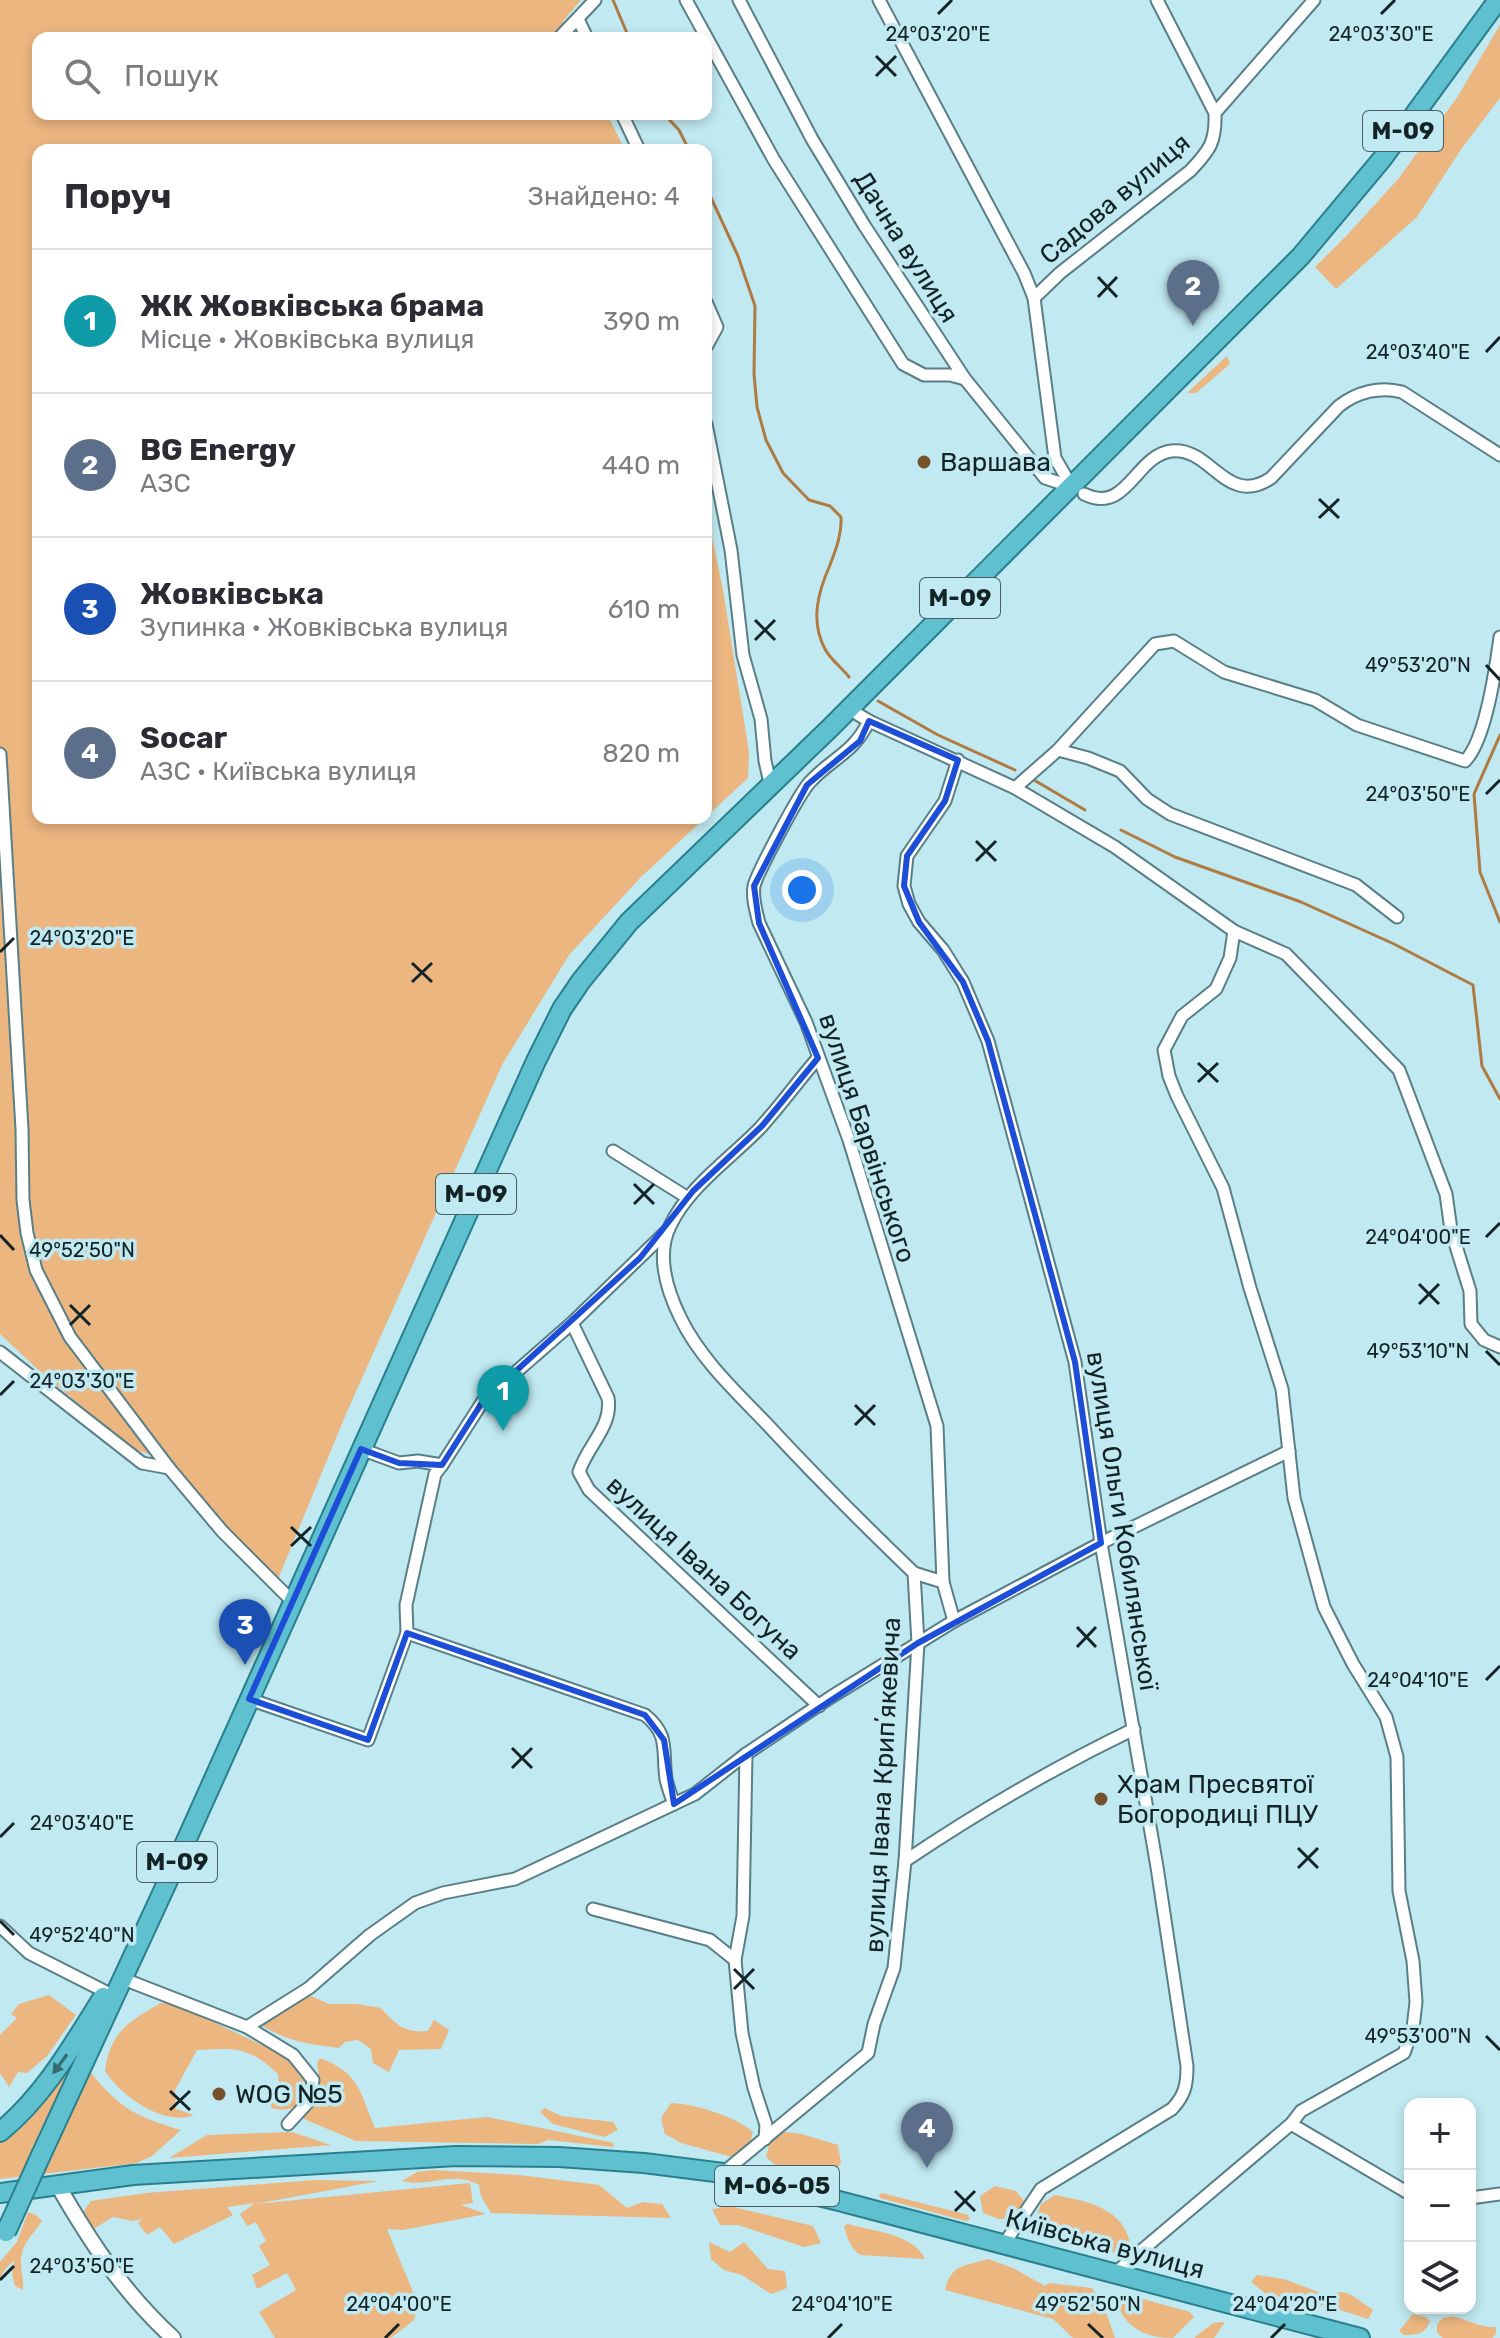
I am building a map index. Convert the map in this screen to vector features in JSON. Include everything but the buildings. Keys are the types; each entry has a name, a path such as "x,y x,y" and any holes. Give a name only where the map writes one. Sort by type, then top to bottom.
{"highway":[{"name":"М-09","path":"3,2239 529,1075 562,1009 629,922 770,783 1078,490 1319,236 1382,159 1498,0"},
{"name":"М-09","path":"0,2132 32,2101 64,2060 106,1992 121,1978"},
{"name":"Київська вулиця","path":"0,2193 133,2175 456,2156 644,2163 723,2173 1360,2338"}],"street":[{"path":"565,32 595,0"},
{"path":"686,0 704,32"},
{"name":"Дачна вулиця","path":"739,0 812,139 965,379 1045,478 1078,490"},
{"path":"879,0 1024,273 1034,298 1055,458 1078,490 1097,499 1112,497 1153,459 1172,451 1188,454 1236,485 1258,485 1271,478 1348,399 1384,389 1402,392 1500,455"},
{"name":"Садова вулиця","path":"1034,298 1060,273 1190,171 1208,151 1216,134 1215,113 1157,0"},
{"path":"1215,113 1314,0"},
{"path":"578,19 584,32"},
{"path":"712,47 774,160 903,364 924,375 950,375 965,379"},
{"path":"625,120 636,144"},
{"path":"712,316 717,327 712,336"},
{"path":"712,454 731,550 743,655 761,719 770,783"},
{"path":"1015,788 1034,768 1058,750 1155,644 1174,641 1224,672 1315,700 1357,725 1465,761 1477,742 1494,681 1500,637"},
{"path":"849,709 1015,788 1115,847 1234,931 1286,954 1399,1070 1446,1194 1451,1230 1470,1291 1471,1324 1484,1340 1500,1347"},
{"name":"вулиця Барвінського","path":"869,721 860,741 807,785 764,861 754,886 759,923 806,1022 849,1140 937,1426 943,1582 954,1621"},
{"path":"1058,750 1120,771 1147,799 1170,814 1356,885 1397,917"},
{"path":"0,754 22,1129 23,1200 36,1270 70,1337 169,1468 222,1531 292,1601"},
{"name":"вулиця Ольги Кобилянської","path":"958,760 945,801 907,856 904,886 919,922 943,950 963,982 988,1041 1075,1362 1101,1543 1134,1729 1184,2050 1187,2086 1172,2109 1041,2189 1004,2244"},
{"path":"1115,2273 1291,2124 1301,2111 1404,2053 1413,2028 1416,2002 1413,1961 1399,1891 1397,1757 1386,1717 1353,1664 1324,1607 1294,1498 1282,1389 1223,1188 1177,1096 1164,1050 1182,1016 1216,989 1230,958 1234,931"},
{"path":"249,1699 368,1740 407,1633 406,1605 435,1474 483,1401 572,1323 668,1229 688,1198 762,1126 818,1058"},
{"path":"613,1151 688,1198"},
{"path":"668,1229 663,1251 665,1273 681,1320 698,1348 760,1417 914,1573 943,1582"},
{"name":"вулиця Івана Богуна","path":"572,1323 608,1398 610,1410 579,1472 589,1490 819,1706"},
{"path":"0,1352 142,1463 169,1468"},
{"path":"361,1449 399,1463 418,1461 442,1465"},
{"path":"247,2027 309,1988 415,1903 443,1893 515,1879 615,1829 695,1794 746,1754 954,1621 1101,1543 1289,1451"},
{"name":"вулиця Івана Крипʼякевича","path":"723,2173 868,2053 874,2024 894,1968 905,1861 918,1643 914,1573"},
{"path":"407,1633 645,1715 658,1726 664,1740 667,1780 674,1804"},
{"path":"905,1861 1078,1756 1134,1729"},
{"path":"746,1754 743,1916 735,1960 742,2033 766,2125 765,2139"},
{"path":"593,1909 710,1940 735,1960"},
{"path":"0,1926 29,1953 106,1992"},
{"path":"121,1978 247,2027 293,2055 313,2080 310,2100 288,2124"},
{"path":"1291,2124 1404,2190"},
{"path":"57,2184 116,2279 173,2338"},
{"path":"1476,2197 1500,2194"}],"highlighted area":[{"path":"869,721 958,760 945,801 907,856 904,886 919,922 963,982 988,1041 1075,1362 1101,1543 918,1643 674,1804 664,1740 645,1715 407,1633 368,1740 249,1699 361,1449 399,1463 442,1465 483,1401 640,1258 693,1191 762,1126 818,1058 759,923 754,886 807,785 860,741"}],"shaded area":[{"path":"0,0 581,0 563,21 568,32 32,32 32,120 610,120 622,144 32,144 32,824 698,824 641,877 569,955 502,1065 346,1414 276,1584 172,1462 134,1449 46,1377 0,1334"},
{"path":"1500,25 1500,98 1462,148 1417,217 1336,289 1315,267 1399,178 1458,96"},
{"path":"1227,356 1230,364 1196,393 1187,393"},
{"path":"712,537 749,752 748,778 712,811"},
{"path":"304,1993 329,2004 381,2008 396,2023 413,2031 428,2031 434,2020 449,2030 441,2049 399,2050 389,2072 373,2063 371,2049 358,2040 345,2042 339,2048 317,2045 290,2039 261,2025"},
{"path":"49,1995 76,2015 47,2056 27,2073 18,2072 9,2087 0,2073 0,2035 17,2018 11,2014 19,2004"},
{"path":"161,2003 175,2004 281,2054 299,2066 309,2082 302,2101 293,2108 272,2108 270,2104 280,2101 278,2074 258,2058 241,2051 222,2049 197,2050 175,2090 176,2109 194,2115 170,2117 132,2099 105,2071 111,2046 131,2022"},
{"path":"86,2038 28,2158 49,2156 88,2069 128,2109 181,2130 152,2156 137,2163 0,2179 0,2140"},
{"path":"320,2058 351,2077 375,2128 487,2117 614,2143 613,2147 548,2140 538,2144 356,2141 304,2119 317,2099 317,2063"},
{"path":"671,2103 714,2112 746,2126 753,2132 748,2149 732,2157 681,2143 665,2134 661,2118"},
{"path":"545,2108 561,2116 613,2122 618,2130 604,2137 553,2124 540,2112"},
{"path":"292,2132 331,2145 169,2158 207,2135"},
{"path":"785,2132 838,2145 841,2163 831,2178 796,2174 766,2157 770,2141"},
{"path":"434,2170 519,2175 599,2185 627,2208 643,2202 662,2204 671,2218 491,2213 481,2196 479,2185 469,2181 402,2181 417,2172"},
{"path":"315,2180 379,2181 255,2204 470,2183 473,2203 461,2205 486,2214 403,2230 387,2229 418,2304 414,2320 391,2338 275,2338 259,2312 296,2290 287,2273 257,2289 252,2275 270,2265 259,2246 266,2241 256,2222 247,2226 240,2214 255,2203 227,2207 233,2215 174,2244 160,2227 147,2235 138,2223 142,2219 133,2221 113,2217 92,2230 83,2212 91,2201 146,2193"},
{"path":"995,2186 1016,2191 1027,2205 1016,2219 999,2219 983,2213 980,2196"},
{"path":"882,2193 968,2215 970,2219 966,2221 880,2198"},
{"path":"1055,2195 1093,2204 1114,2215 1122,2224 1131,2248 1115,2253 1067,2232 1050,2230 1035,2221 1041,2204"},
{"path":"729,2206 813,2226 821,2243 804,2247 738,2225 720,2225 712,2209"},
{"path":"28,2212 42,2221 23,2250 23,2290 15,2286 12,2274 14,2260 3,2272 0,2281 0,2262 17,2242"},
{"path":"848,2224 902,2239 912,2244 925,2259 861,2255 848,2239 844,2226"},
{"path":"709,2242 730,2252 744,2242 768,2269 785,2271 787,2288 771,2294 742,2275 724,2270 711,2259"},
{"path":"988,2259 1013,2268 1045,2286 1049,2283 1092,2288 1102,2301 1115,2338 1073,2338 1053,2319 945,2290 955,2271"},
{"path":"1257,2275 1284,2279 1324,2294 1350,2294 1373,2310 1368,2319 1334,2308 1266,2294 1251,2282"},
{"path":"1121,2293 1190,2312 1194,2317 1173,2338 1153,2336 1136,2329 1124,2317 1115,2299 1115,2295"},
{"path":"1413,2314 1430,2321 1420,2333 1404,2335 1399,2331"},
{"path":"1451,2316 1496,2327 1496,2334 1492,2338 1443,2338 1437,2333 1437,2324"},
{"path":"1225,2322 1214,2338 1194,2338 1213,2323"}],"waterway":[{"path":"613,0 626,32"},
{"path":"670,120 686,144"},
{"path":"712,200 738,256 755,306 754,374 757,407 766,440 783,473 809,500 830,506 841,517 841,529 822,586 817,617 825,649 849,677"},
{"path":"878,701 938,735 1015,770"},
{"path":"1500,735 1474,794 1480,872 1500,922"},
{"path":"1034,780 1085,810"},
{"path":"1121,830 1175,857 1301,902 1394,944 1473,985 1482,1066 1500,1099"}],"place":[{"name":"BG Energy","path":"1193,326"},
{"name":"Варшава","path":"924,462"},
{"name":"ЖК Жовківська брама","path":"503,1431"},
{"name":"Жовківська","path":"245,1665"},
{"name":"Храм Пресвятої Богородиці ПЦУ","path":"1101,1799"},
{"name":"WOG №5","path":"219,2094"},
{"name":"Socar","path":"927,2168"}]}
